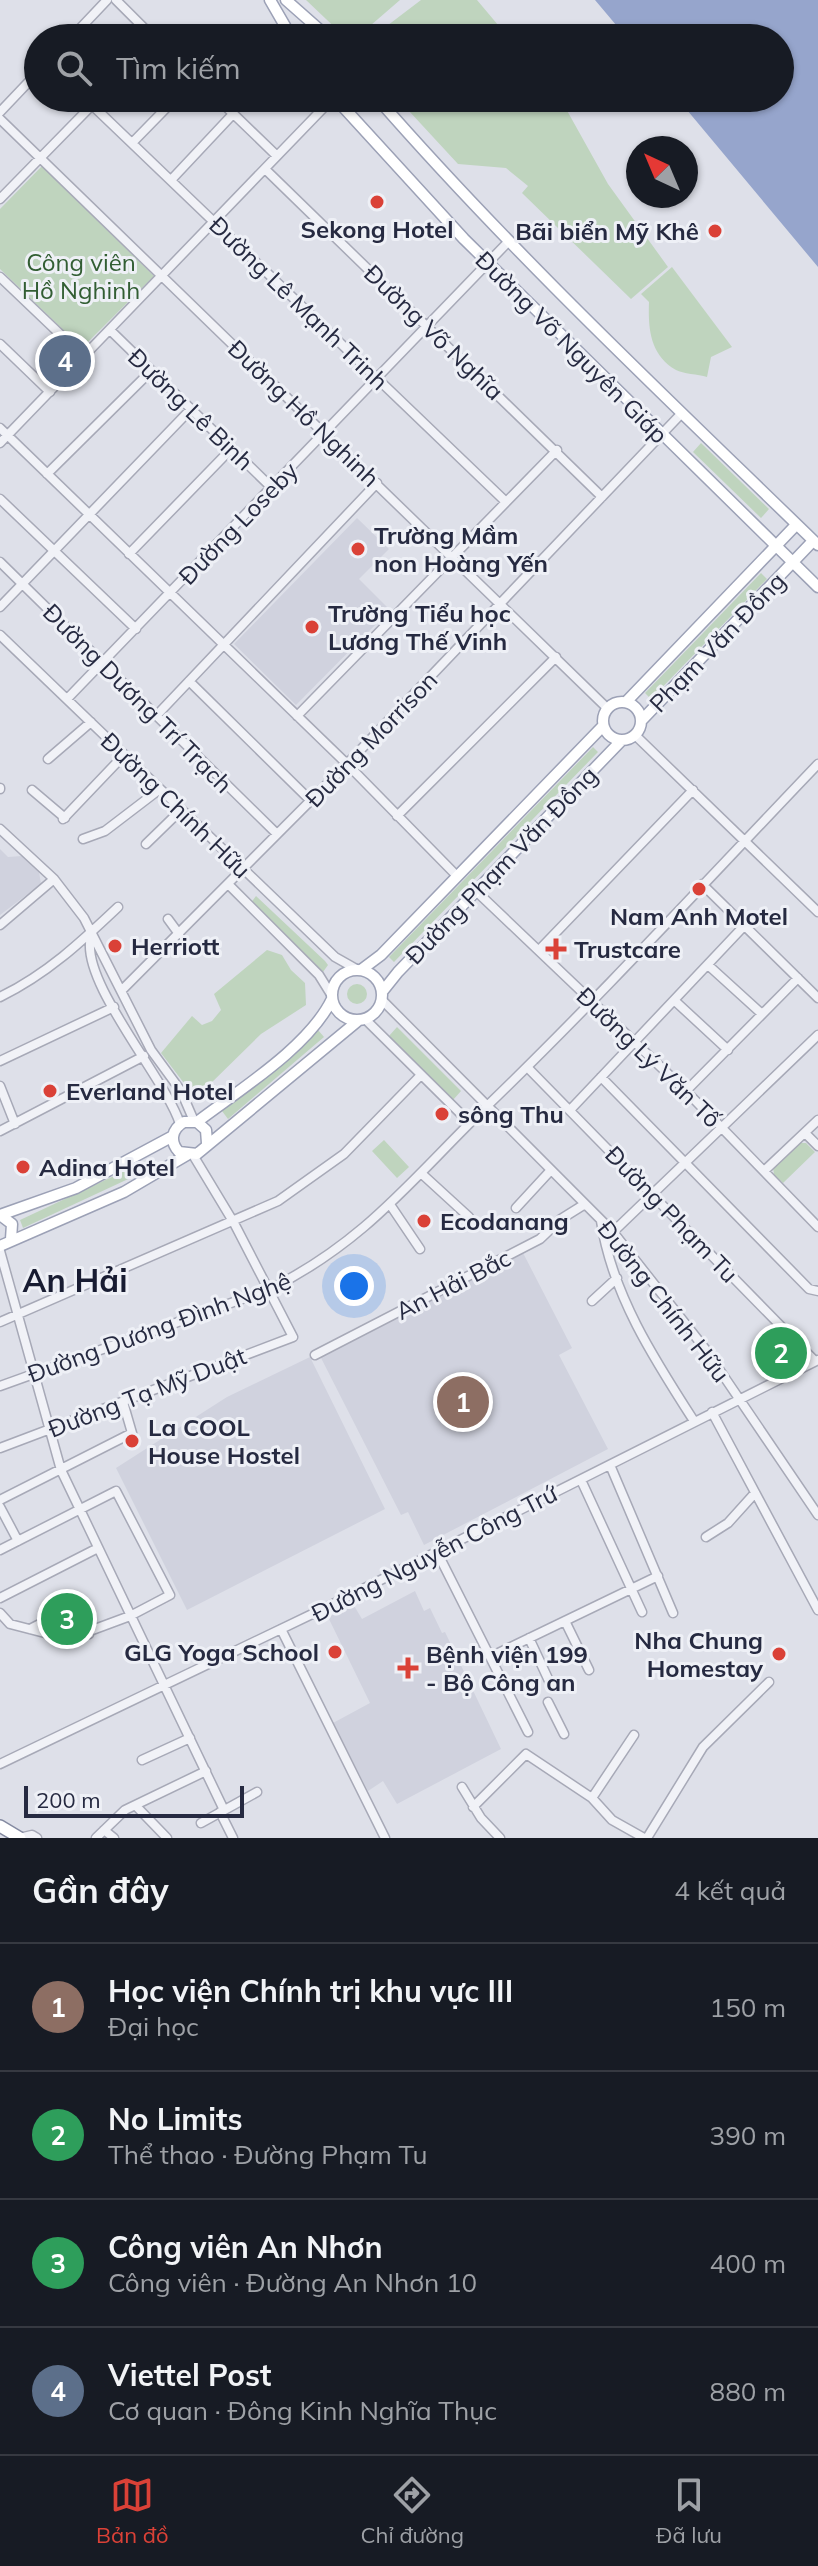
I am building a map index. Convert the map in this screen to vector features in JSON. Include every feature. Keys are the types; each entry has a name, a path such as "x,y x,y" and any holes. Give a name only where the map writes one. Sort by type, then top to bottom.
{"highway":[{"path":"0,1826 20,1838"}],"main road":[{"path":"270,0 284,24"},
{"path":"286,0 313,24"},
{"name":"Đường Võ Nguyên Giáp","path":"347,112 488,264 818,587"},
{"name":"Đường Võ Nguyên Giáp","path":"390,112 508,242 816,543"},
{"path":"776,546 796,525"},
{"path":"793,562 816,543"},
{"name":"Phạm Văn Đồng","path":"626,702 776,546"},
{"name":"Phạm Văn Đồng","path":"641,721 793,562"},
{"path":"626,702 635,707 641,721 635,735 621,741 608,735 603,726 607,708 626,702"},
{"name":"Đường Phạm Văn Đồng","path":"359,970 381,955 603,726"},
{"name":"Đường Phạm Văn Đồng","path":"382,996 476,891 621,741"},
{"path":"0,1215 76,1188 173,1136 180,1124 195,1122 296,1042 323,1016 339,977 359,970 377,979 382,996 376,1011 197,1151 124,1192 11,1239 0,1249"},
{"path":"332,998 342,1015 362,1019"},
{"path":"195,1122 206,1130 197,1151"},
{"path":"173,1136 176,1149 197,1151"},
{"path":"0,1215 12,1224 11,1239"}],"street":[{"path":"84,24 107,0"},
{"path":"116,0 140,24"},
{"path":"0,112 24,87"},
{"path":"0,199 86,112"},
{"name":"Đường Lê Mạnh Trinh","path":"105,112 505,501"},
{"path":"133,142 162,112"},
{"path":"0,443 320,112"},
{"path":"172,179 233,114 277,156"},
{"name":"Đường Hồ Nghinh","path":"0,119 607,708"},
{"name":"Đường Võ Nghĩa","path":"265,169 602,497"},
{"name":"Đường Loseby","path":"67,699 508,242"},
{"path":"0,277 84,357"},
{"name":"Đường Lê Binh","path":"110,330 272,488"},
{"path":"0,344 50,392"},
{"path":"47,474 151,371"},
{"path":"0,607 191,409"},
{"name":"Đường Morrison","path":"122,990 347,764 681,414"},
{"path":"0,428 347,764 457,876"},
{"path":"129,554 232,448"},
{"path":"297,716 557,450"},
{"path":"156,716 377,483"},
{"path":"0,499 136,629"},
{"name":"Đường Dương Trí Trạch","path":"0,562 277,834"},
{"name":"Đường Chính Hữu","path":"0,635 335,957 359,970"},
{"path":"397,816 556,657"},
{"path":"189,681 310,800"},
{"path":"48,759 91,722"},
{"path":"635,735 818,912"},
{"path":"32,790 64,818 124,755"},
{"path":"362,1019 470,1123 528,1068 818,764"},
{"path":"83,839 105,831 160,789"},
{"path":"540,949 693,790"},
{"path":"146,844 181,810"},
{"path":"0,829 54,879 84,918 151,1050 181,1091 195,1122"},
{"path":"0,925 54,879"},
{"name":"Đường Chính Hữu","path":"228,884 319,975 332,998"},
{"path":"702,884 818,998"},
{"name":"Đường Lý Văn Tố","path":"476,891 686,1091 818,1227"},
{"path":"0,997 40,974 91,937 118,907"},
{"path":"168,919 179,934"},
{"path":"571,1109 744,926"},
{"path":"91,937 87,950 114,1007 141,1058 170,1100 180,1124"},
{"path":"708,965 762,1014"},
{"path":"686,1091 798,978"},
{"name":"Đường Chính Hữu","path":"382,996 613,1232 740,1397 818,1515"},
{"path":"675,1001 728,1050"},
{"path":"0,1061 114,1007"},
{"path":"613,1232 818,1035"},
{"path":"0,1131 151,1050"},
{"name":"Đường Phạm Tu","path":"528,1068 816,1361"},
{"path":"0,1322 234,1223 278,1201 344,1154 420,1076"},
{"path":"601,1077 809,1289 818,1291"},
{"path":"0,1086 15,1124"},
{"path":"764,1171 818,1120"},
{"name":"Đường Dương Đình Nghệ","path":"0,1386 270,1289 308,1270 391,1206 470,1123"},
{"path":"805,1133 818,1146"},
{"path":"197,1151 201,1169 270,1289"},
{"path":"516,1208 551,1170"},
{"path":"422,1174 469,1217"},
{"name":"An Hải Bắc","path":"315,1355 540,1239 585,1204"},
{"path":"391,1206 420,1249"},
{"path":"601,1220 606,1257 646,1346 694,1421"},
{"path":"0,1249 61,1470 96,1549 206,1771 233,1838"},
{"path":"592,1301 617,1278"},
{"name":"Đường Tạ Mỹ Duật","path":"0,1448 293,1337 270,1289"},
{"name":"Đường Nguyễn Công Trứ","path":"0,1764 165,1687 816,1361"},
{"path":"0,1500 132,1433 123,1402"},
{"path":"712,1412 818,1609"},
{"path":"610,1465 673,1613"},
{"path":"581,1480 642,1612"},
{"path":"0,1550 116,1491 170,1595 89,1634 68,1639 10,1624 0,1613"},
{"path":"706,1537 728,1523 755,1493"},
{"path":"0,1507 18,1541"},
{"path":"0,1598 96,1549"},
{"path":"437,1552 528,1732"},
{"path":"490,1657 658,1576"},
{"path":"30,1630 75,1606 89,1634"},
{"path":"565,1621 589,1670"},
{"path":"281,1629 385,1838"},
{"path":"529,1638 550,1683"},
{"path":"473,1807 526,1754 592,1798 612,1820 646,1838 703,1747 769,1682"},
{"path":"548,1702 564,1734"},
{"path":"592,1798 634,1735"},
{"path":"142,1760 190,1738"},
{"path":"96,1838 125,1810 206,1771"},
{"path":"462,1787 473,1807 500,1838"},
{"path":"201,1823 257,1792"},
{"path":"136,1806 167,1838"},
{"path":"104,1830 114,1838"},
{"path":"20,1838 32,1835 37,1838"}],"shaded area":[{"name":"Trường Tiểu học Lương Thế Vinh","path":"357,518 389,549 359,579 390,610 296,705 234,644"},
{"path":"0,849 8,857 22,856 39,872 41,884 0,915"},
{"path":"521,1249 572,1348 559,1355 608,1449 424,1545 408,1512 401,1515 319,1354"},
{"path":"310,1357 385,1509 187,1610 116,1468 227,1397"},
{"name":"Bệnh viện 199 - Bộ Công an","path":"415,1591 424,1611 430,1608 442,1633 445,1632 501,1749 397,1804 383,1781 368,1791 333,1723 370,1703 328,1617 353,1604 362,1619"}],"green space":[{"path":"306,0 400,0 372,24 331,24"},
{"path":"421,0 477,0 497,24 389,24"},
{"path":"410,112 568,112 608,184 668,267 631,299 522,193 528,186 506,168 458,164"},
{"name":"Công viên Hồ Nghinh","path":"42,166 154,276 82,348 0,269 0,209"},
{"path":"672,267 732,347 711,357 707,377 676,370 667,364 652,340 649,302 641,294"},
{"path":"701,443 769,509 761,518 693,452"},
{"path":"761,573 767,579 651,699 645,693"},
{"path":"593,747 598,752 394,962 389,957"},
{"path":"256,896 325,961 328,965 323,972 250,904"},
{"path":"267,950 282,955 291,970 305,983 306,1005 261,1034 206,1088 190,1091 161,1053 192,1016 202,1025 212,1021 221,1010 214,994"},
{"path":"357,984 364,987 367,994 364,1001 357,1004 350,1001 347,994 350,987"},
{"path":"397,1027 461,1091 453,1100 389,1036"},
{"path":"318,1030 324,1037 228,1119 222,1111"},
{"path":"384,1140 409,1167 397,1178 372,1151"},
{"path":"799,1143 806,1143 815,1152 783,1183 774,1175 773,1167"},
{"path":"148,1160 154,1167 23,1228 20,1220"},
{"path":"74,1609 87,1633 67,1637 34,1629"}],"water":[{"path":"595,0 818,0 818,267 689,112 794,112 794,24 615,24"}],"place":[{"name":"Sekong Hotel","path":"377,202"},
{"name":"Bãi biển Mỹ Khê","path":"715,231"},
{"name":"Viettel Post","path":"65,361"},
{"name":"Trường Mầm non Hoàng Yến","path":"358,549"},
{"name":"Trường Tiểu học Lương Thế Vinh","path":"312,627"},
{"name":"Nam Anh Motel","path":"699,889"},
{"name":"Herriott","path":"115,946"},
{"name":"Trustcare","path":"556,949"},
{"name":"Everland Hotel","path":"50,1091"},
{"name":"sông Thu","path":"442,1114"},
{"name":"Adina Hotel","path":"23,1167"},
{"name":"Ecodanang","path":"424,1221"},
{"name":"No Limits","path":"781,1353"},
{"name":"Học viện Chính trị khu vực III","path":"463,1402"},
{"name":"La COOL House Hostel","path":"132,1441"},
{"name":"Công viên An Nhơn","path":"67,1619"},
{"name":"GLG Yoga School","path":"335,1652"},
{"name":"Nha Chung Homestay","path":"779,1654"},
{"name":"Bệnh viện 199 - Bộ Công an","path":"408,1668"}],"district":[{"name":"An Hải","path":"75,1280"}]}
